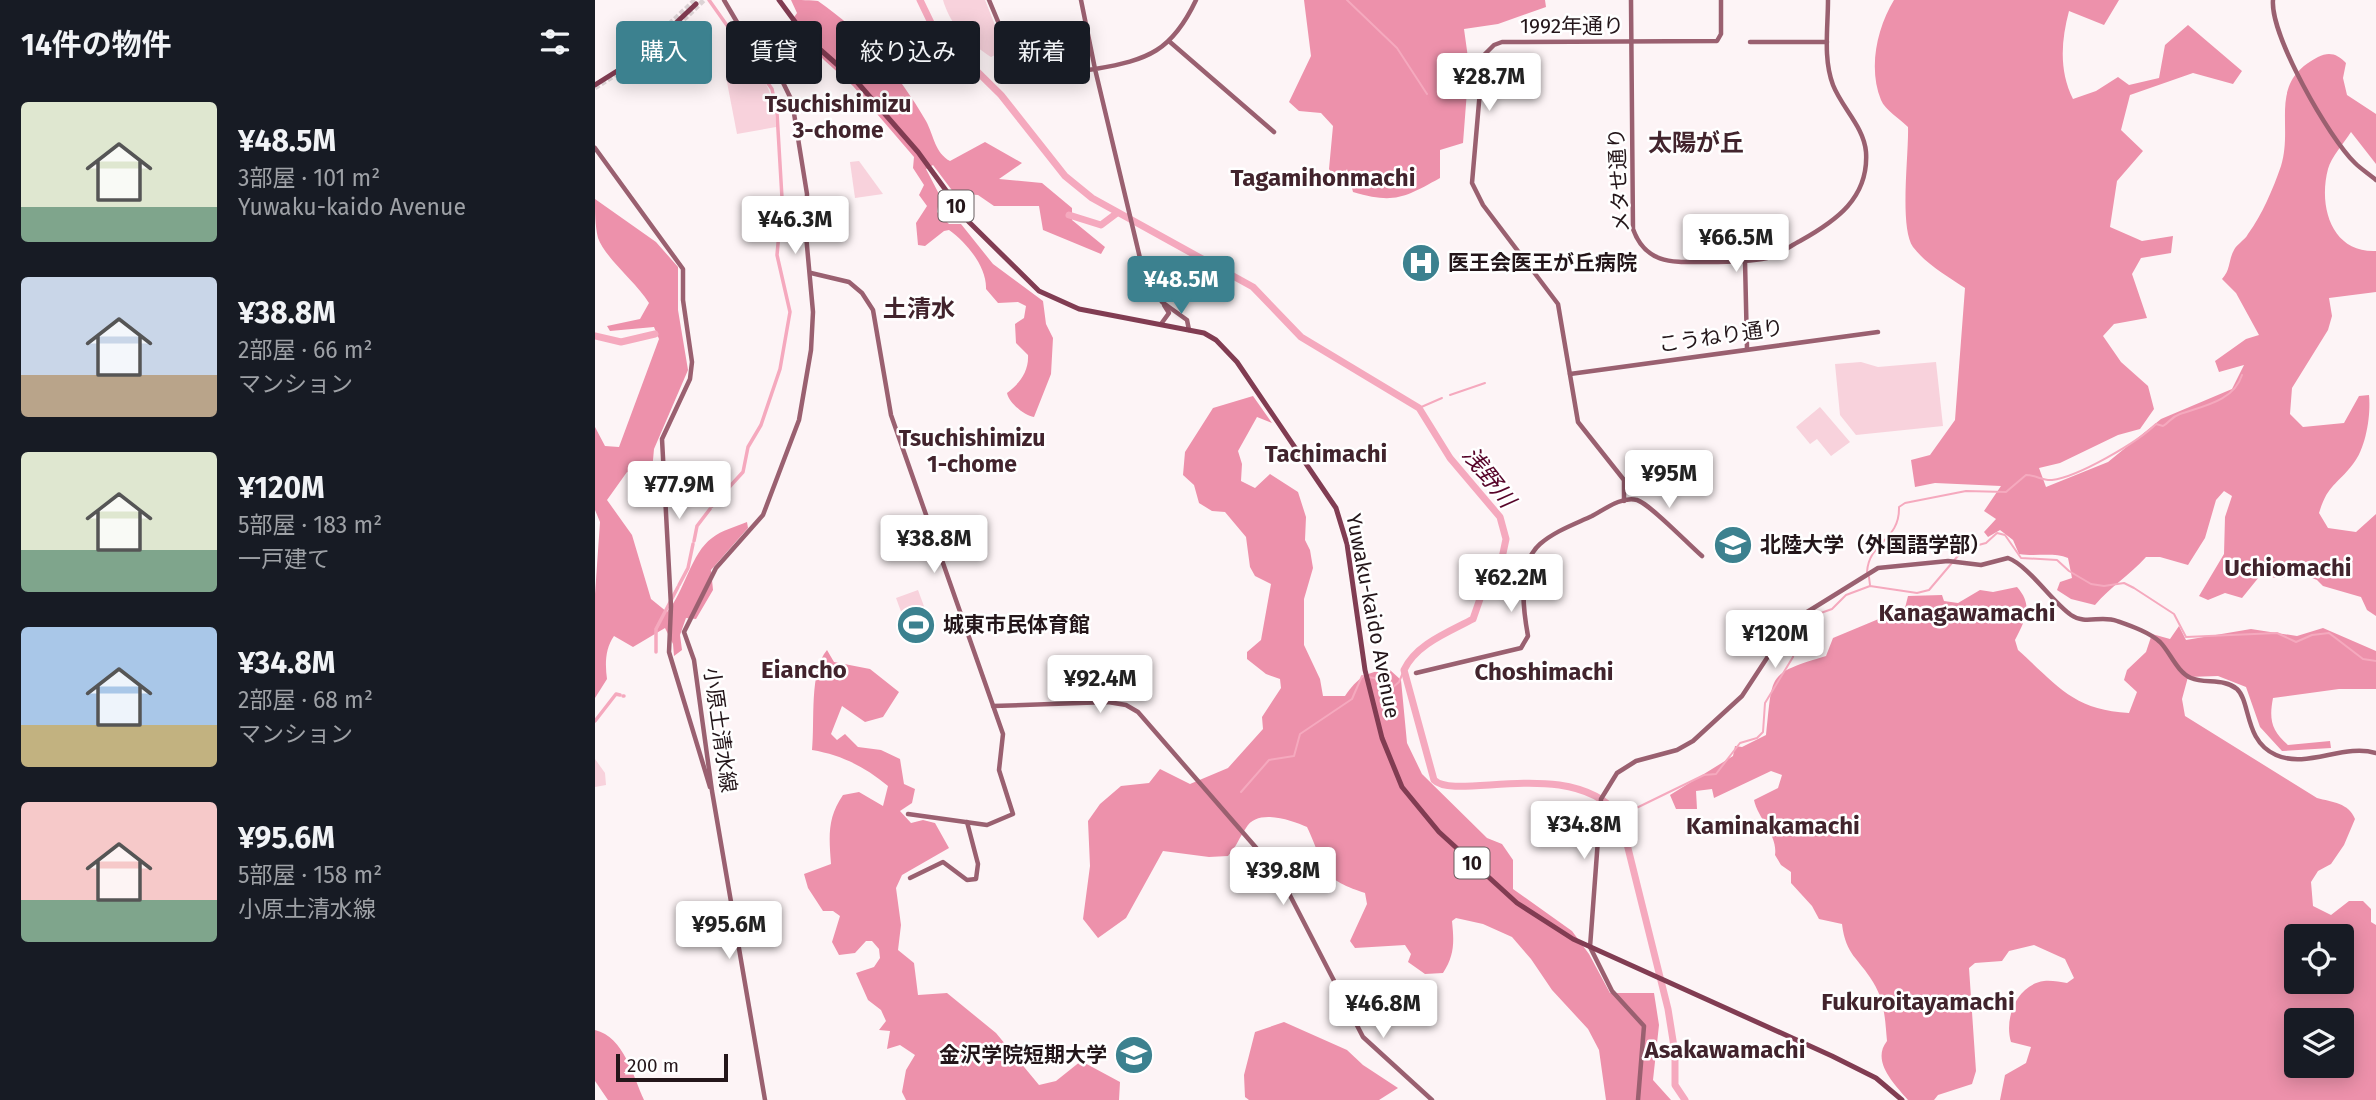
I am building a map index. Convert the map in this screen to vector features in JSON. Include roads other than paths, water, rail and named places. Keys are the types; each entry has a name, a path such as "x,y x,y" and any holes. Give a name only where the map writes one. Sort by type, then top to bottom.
{"main road":[{"name":"Yuwaku-kaido Avenue","path":"779,0 807,38 857,82 918,152 969,222 1030,284 1050,297 1079,309 1189,330 1216,340 1237,362 1314,471 1336,508 1347,544 1368,686 1388,756 1402,787 1439,832 1517,903 1590,947 1864,1072 1889,1087 1902,1100"},
{"path":"595,85 641,56 696,4"}],"street":[{"name":"小原土清水線","path":"724,0 744,34 771,58 792,101 807,194 806,235 813,312 809,374 790,445 759,522 721,561 685,627 685,642 694,660 712,791 765,1100"},
{"path":"989,0 1022,79 1142,60 1170,42 1184,25 1196,0"},
{"path":"1081,0 1122,189 1145,279 1169,313 1161,324"},
{"name":"メタせ通り","path":"1631,0 1633,202 1637,240 1658,260 1745,261 1771,257 1837,218 1850,206 1859,190 1865,171 1865,150 1859,132 1833,86 1827,64 1828,0"},
{"name":"1992年通り","path":"1624,500 1624,480 1577,422 1558,304 1483,205 1472,183 1483,56 1494,45 1502,42 1717,41 1720,38 1721,0"},
{"path":"2273,0 2276,27 2299,76 2354,162 2376,180"},
{"path":"1170,42 1274,132"},
{"path":"1750,42 1828,42"},
{"path":"595,148 683,269 683,300 689,333 691,371 662,439 671,606 669,652 712,791"},
{"path":"1745,261 1747,348"},
{"path":"811,273 849,282 862,293 873,310 891,415 1004,741 999,770 1013,814 986,825 908,814"},
{"path":"1162,302 1187,320 1189,330"},
{"name":"こうねり通り","path":"1570,374 1878,332"},
{"path":"1416,673 1521,648 1528,636 1524,591 1532,554 1542,542 1560,531 1624,500 1642,503 1702,556"},
{"path":"1639,1100 1640,1054 1644,1026 1612,991 1590,947 1600,813 1606,789 1627,766 1677,750 1693,741 1742,696 1782,635 1799,617 1878,568 1948,561 1981,565 2008,558 2015,561 2071,615 2090,620 2108,618 2143,632 2157,639 2184,673 2229,685 2241,694 2251,727 2262,744 2275,755 2301,758 2363,750 2376,753"},
{"path":"993,706 1108,702 1126,705 1138,712 1279,874 1363,1037 1433,1100"},
{"path":"910,878 943,862 967,880 976,879 978,864 967,821"}],"waterway":[{"path":"709,0 772,89 777,113 782,198"},
{"name":"浅野川","path":"920,0 934,29 1001,95 1065,176 1092,198 1253,287 1301,337 1419,408 1450,458 1500,517 1506,539 1502,558 1482,593 1473,619 1425,646 1416,653 1404,670 1434,780 1446,785 1517,783 1573,788 1599,798 1620,816 1668,1009 1675,1053 1675,1085 1685,1100"},
{"path":"1347,0 1397,48 1427,94"},
{"path":"712,506 743,472 748,447 761,425 780,369 790,312 777,255 782,199"},
{"path":"1069,215 1101,225 1117,213"},
{"path":"595,336 621,342 655,334"},
{"path":"1867,572 1873,554 1895,527 1899,507 1905,503 1966,491 2006,492 2026,475 2052,480 2077,473 2122,449 2156,424 2163,426 2177,415 2225,397 2238,384 2242,375"},
{"path":"1450,395 1485,383"},
{"path":"1419,408 1442,398"},
{"path":"694,541 697,526 710,509"},
{"path":"1620,816 1704,775 1716,774 1740,743 1757,738 1763,732 1765,703 1793,657 1797,627 1804,619 1832,609 1846,595 1870,586 1917,593 1929,590 1957,557 1971,547 1986,543 1997,533 2005,535 2021,558 2057,560 2091,584 2104,586 2124,583 2134,588 2174,614 2186,637 2277,633 2296,642 2312,635 2329,633 2363,659 2376,661"},
{"path":"679,585 688,568 693,544"},
{"path":"1869,577 1870,585"},
{"path":"656,652 656,629 678,587"},
{"path":"1241,792 1269,760 1294,756 1300,734 1352,699 1362,676 1380,679 1392,688 1399,682 1404,670"},
{"path":"595,721 616,694 620,695"}],"tunnel":[{"path":"673,21 695,0"},
{"path":"595,88 650,52 704,0"}],"place":[{"name":"医王会医王が丘病院","path":"1421,263"},
{"name":"北陸大学（外国語学部）","path":"1733,545"},
{"name":"城東市民体育館","path":"916,625"},
{"name":"金沢学院短期大学","path":"1134,1055"}],"district":[{"name":"Tsuchishimizu 3-chome","path":"838,117"},
{"name":"太陽が丘","path":"1696,143"},
{"name":"Tagamihonmachi","path":"1323,178"},
{"name":"土清水","path":"919,309"},
{"name":"Tsuchishimizu 1-chome","path":"972,451"},
{"name":"Tachimachi","path":"1326,454"},
{"name":"Uchiomachi","path":"2288,568"},
{"name":"Kanagawamachi","path":"1967,613"},
{"name":"Eiancho","path":"804,670"},
{"name":"Choshimachi","path":"1544,672"},
{"name":"Kaminakamachi","path":"1773,826"},
{"name":"Fukuroitayamachi","path":"1918,1002"},
{"name":"Asakawamachi","path":"1725,1050"}]}
